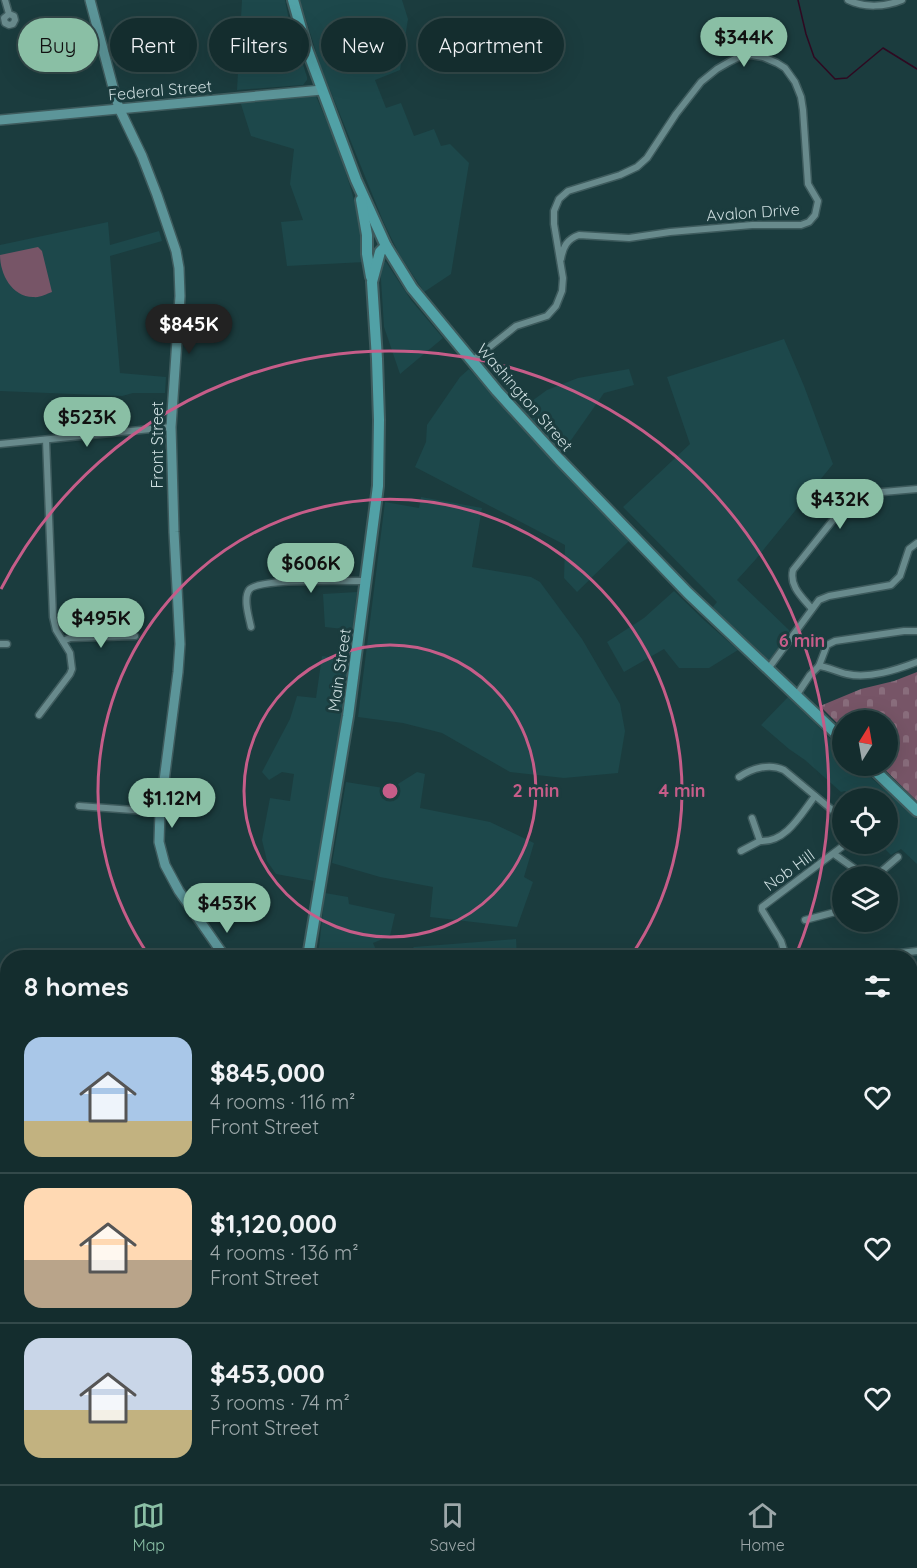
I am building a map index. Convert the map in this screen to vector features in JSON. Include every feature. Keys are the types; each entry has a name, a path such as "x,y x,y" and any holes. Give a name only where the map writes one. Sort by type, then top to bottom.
{"main road":[{"name":"Washington Street","path":"293,0 305,43 356,180 385,243 412,288 534,432 660,565 832,730"},
{"path":"356,180 367,235 372,282"},
{"path":"368,261 372,250 385,243"},
{"name":"Main Street","path":"310,950 346,725 378,486 380,454 378,359 372,282 380,252 385,243"},
{"path":"880,776 917,811"}],"street":[{"path":"5,0 9,14"},
{"name":"Front Street","path":"90,0 119,108 157,195 176,251 179,268 180,296 171,427 180,644 160,812 159,842 165,865 179,891 220,950"},
{"path":"848,0 869,6 902,0"},
{"name":"Avalon Drive","path":"472,361 516,326 540,319 552,312 559,300 563,286 561,259 553,218 559,199 568,191 620,175 643,163 690,95 709,76 729,62 751,55 771,59 790,73 798,88 803,110 808,184 818,201 815,215 809,222 801,225 752,225 670,232 629,238 579,235 566,243 561,259"},
{"name":"Federal Street","path":"0,120 322,90"},
{"path":"0,444 171,427"},
{"path":"39,715 72,669 70,653 56,630 53,617 46,440"},
{"path":"812,609 792,582 793,570 845,504 860,494 917,489"},
{"path":"768,669 819,600 891,585 900,576 909,549 917,543"},
{"path":"251,627 247,598 252,587 280,582 366,581"},
{"path":"796,696 819,666 827,645 835,641 917,631"},
{"path":"63,641 70,638 135,636"},
{"path":"819,666 846,674 865,675 886,672 917,662"},
{"path":"739,777 770,766 778,767 832,810"},
{"path":"741,851 781,836 815,796"},
{"path":"79,806 160,812"},
{"path":"752,818 760,842"},
{"path":"834,854 851,866"},
{"name":"Nob Hill","path":"784,950 782,941 762,907 834,854"},
{"path":"887,866 898,856"},
{"path":"805,920 832,913"}],"shaded area":[{"path":"242,0 285,0 289,18 241,18"},
{"path":"300,0 402,0 408,19 406,32 406,18 321,18 321,67 309,29 309,18 306,18"},
{"path":"238,72 305,72 307,77 303,85 237,90"},
{"path":"323,72 395,72 375,80 386,108 401,103 414,136 434,129 441,146 450,144 469,163 451,274 424,292 399,254 383,221"},
{"path":"316,96 337,146 351,189 360,224 365,262 287,266 281,222 303,220 290,184 294,149 251,136 240,101"},
{"path":"108,222 110,245 159,231 162,241 110,256 120,373 166,377 165,393 133,393 122,396 0,391 0,245"},
{"path":"383,261 386,262 411,300 443,338 400,374 384,327 380,264"},
{"path":"784,339 833,464 737,580 790,631 768,662 712,608 717,602 623,507 690,444 667,377"},
{"path":"469,369 629,541 577,592 564,578 565,545 415,467 426,442 427,425 460,377"},
{"path":"629,369 634,385 604,393 562,453 521,409 547,390 578,378"},
{"path":"421,497 482,508 472,567 531,577 540,582 582,639 620,704 625,731 618,773 564,778 510,772 442,733 403,723 358,717 385,502 419,508"},
{"path":"674,591 738,650 709,668 679,668 664,649 624,672 607,642 644,618"},
{"path":"357,592 352,630 325,627 323,594"},
{"path":"322,656 348,660 338,737 314,881 276,874 267,861 262,840 270,798 290,801 294,774 282,772 269,780 262,772 290,719 297,696 316,698"},
{"path":"788,697 832,740 832,776 869,776 883,788 836,788 761,725"},
{"path":"417,772 425,774 420,808 490,822 534,843 524,877 533,882 517,927 430,917 433,887 380,877 332,863 346,782 390,789"},
{"path":"898,802 917,819 917,864 901,849 898,851"},
{"path":"325,893 348,897 349,904 395,914 390,936 373,943 376,950 319,950"},
{"path":"516,939 517,950 411,950 414,947"}],"green space":[{"path":"38,247 42,251 52,292 38,297 26,296 13,289 5,277 0,255"},
{"path":"917,672 917,801 891,776 898,776 898,710 832,710 832,718 820,706 861,689 894,681"}],"waterway":[{"path":"798,0 814,57 835,79 847,78 883,48 917,69"}]}
